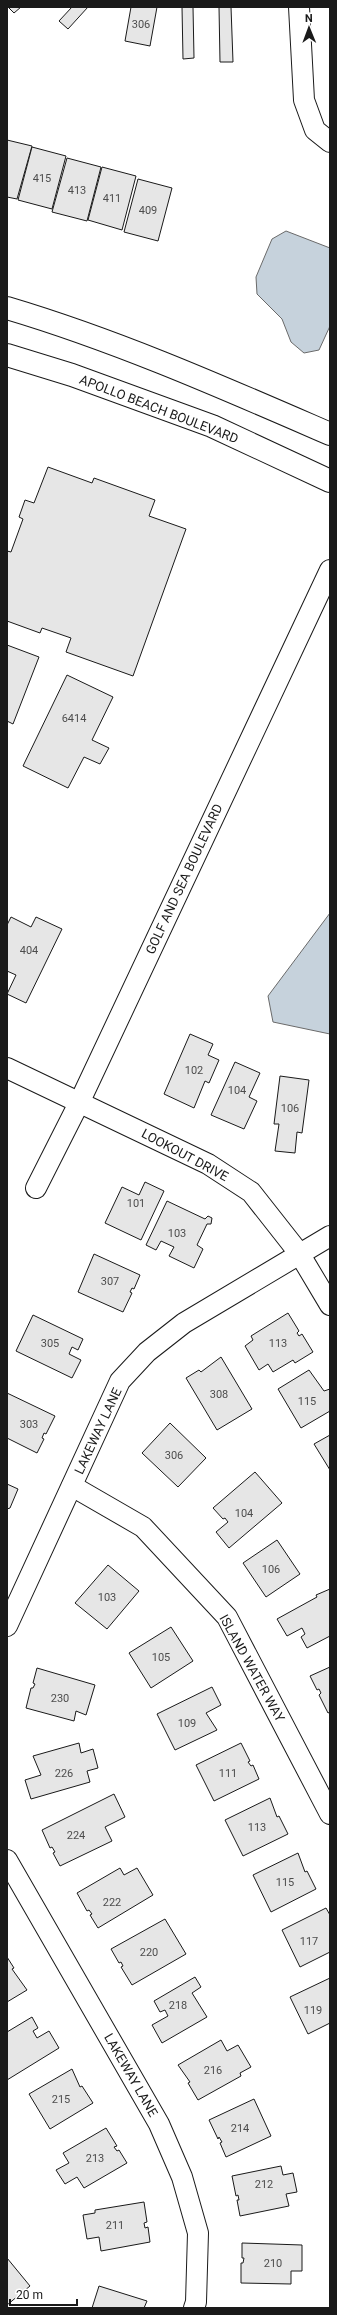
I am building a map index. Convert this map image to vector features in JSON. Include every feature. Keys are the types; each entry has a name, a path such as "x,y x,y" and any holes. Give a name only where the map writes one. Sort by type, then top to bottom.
{"main road":[{"path":"7,308 61,324 168,364 330,434"},
{"name":"APOLLO BEACH BOULEVARD","path":"7,355 72,375 212,426 330,481"}],"street":[{"path":"299,7 304,100 322,136"},
{"name":"GOLF AND SEA BOULEVARD","path":"36,1188 80,1101 330,570"},
{"name":"LOOKOUT DRIVE","path":"7,1068 80,1101 208,1164 251,1192 299,1253 330,1305"},
{"name":"LAKEWAY LANE","path":"7,1626 120,1381 147,1352 184,1323 299,1253 330,1236"},
{"name":"ISLAND WATER WAY","path":"72,1486 143,1527 227,1617 330,1814"},
{"name":"LAKEWAY LANE","path":"7,1860 159,2124 182,2177 198,2233 196,2302 194,2308"}],"shaded area":[{"path":"286,231 330,248 330,326 319,350 304,353 291,342 282,319 257,294 256,277 272,239"},
{"path":"330,913 330,1034 273,1022 268,996"}],"building":[{"path":"8,7 21,7 14,13"},
{"path":"72,7 88,7 68,29 59,21"},
{"path":"131,7 157,7 150,46 125,41"},
{"path":"182,7 193,7 194,58 183,59"},
{"path":"219,7 231,7 233,62 220,62"},
{"path":"7,140 32,146 17,199 7,197"},
{"path":"32,147 66,156 52,209 18,200"},
{"path":"67,158 101,167 87,221 52,212"},
{"path":"102,167 136,176 122,230 88,220"},
{"path":"138,179 172,188 158,241 124,232"},
{"path":"48,467 92,483 94,478 155,500 149,516 186,529 133,676 66,652 71,638 42,628 40,633 7,621 7,551 11,552 23,519 19,517 25,500 34,503"},
{"path":"7,645 39,657 13,724 7,721"},
{"path":"67,675 113,697 92,740 109,748 100,764 84,757 68,788 23,766"},
{"path":"11,917 31,927 36,917 62,929 26,1003 7,994 16,975 7,971 7,925"},
{"path":"190,1034 213,1044 208,1055 219,1060 209,1083 205,1081 194,1108 164,1094"},
{"path":"235,1062 260,1073 249,1097 257,1101 244,1129 211,1115"},
{"path":"280,1076 309,1080 302,1133 297,1132 295,1153 275,1151 279,1124 274,1124"},
{"path":"145,1182 164,1191 141,1240 105,1223 122,1187 139,1195"},
{"path":"167,1201 205,1219 208,1216 212,1218 211,1224 207,1224 197,1245 203,1249 194,1268 169,1256 174,1247 161,1241 156,1250 146,1245"},
{"path":"94,1254 140,1275 134,1289 132,1288 130,1292 132,1293 123,1312 78,1292"},
{"path":"288,1313 299,1331 297,1333 299,1336 302,1334 313,1352 295,1363 293,1360 273,1372 268,1364 259,1370 245,1346 253,1340 251,1336"},
{"path":"33,1315 83,1339 78,1350 72,1347 69,1354 81,1360 72,1378 16,1351"},
{"path":"221,1357 252,1409 217,1430 186,1378 199,1370 201,1372"},
{"path":"309,1370 324,1391 330,1389 330,1411 301,1428 278,1389"},
{"path":"7,1393 55,1416 46,1434 44,1433 42,1438 44,1439 37,1453 7,1438"},
{"path":"170,1423 206,1458 178,1487 142,1453"},
{"path":"330,1435 330,1470 314,1444"},
{"path":"255,1472 282,1503 229,1548 216,1532 228,1522 225,1518 223,1519 213,1508"},
{"path":"7,1484 18,1489 10,1508 7,1509"},
{"path":"277,1540 300,1574 266,1597 243,1563"},
{"path":"108,1565 139,1591 107,1629 75,1603"},
{"path":"330,1589 330,1636 307,1648 301,1637 305,1634 302,1628 287,1636 277,1619 317,1597 316,1595"},
{"path":"171,1627 193,1661 151,1688 129,1653"},
{"path":"330,1667 330,1712 328,1713 319,1695 321,1693 319,1689 317,1690 310,1676"},
{"path":"37,1668 95,1685 86,1715 76,1711 74,1721 26,1708 31,1688 33,1688 35,1684 33,1683"},
{"path":"212,1687 221,1705 206,1713 217,1730 175,1750 157,1714"},
{"path":"79,1743 81,1753 93,1749 98,1768 87,1771 90,1782 31,1799 25,1780 41,1775 33,1756"},
{"path":"241,1743 250,1761 248,1762 251,1766 253,1765 259,1779 214,1801 196,1765"},
{"path":"114,1794 125,1817 105,1827 112,1841 60,1866 53,1853 55,1852 52,1847 50,1848 42,1830"},
{"path":"270,1798 277,1817 279,1816 288,1834 243,1856 225,1820"},
{"path":"298,1853 305,1872 307,1871 316,1889 271,1912 253,1875"},
{"path":"120,1868 124,1875 137,1868 153,1895 98,1928 90,1915 92,1914 89,1910 87,1911 77,1893"},
{"path":"326,1908 330,1915 330,1952 300,1967 282,1930"},
{"path":"165,1919 186,1954 132,1985 121,1967 123,1966 121,1962 119,1963 111,1949"},
{"path":"7,1957 14,1968 12,1969 27,1990 7,2002"},
{"path":"195,1977 201,1987 192,1993 207,2017 162,2043 152,2025 168,2016 165,2010 160,2012 154,2001"},
{"path":"330,1978 330,2023 308,2034 290,1997"},
{"path":"32,2017 38,2028 33,2031 37,2038 49,2031 59,2048 7,2080 7,2032"},
{"path":"221,2040 227,2051 238,2045 251,2067 240,2073 241,2076 198,2100 188,2083 190,2082 178,2065"},
{"path":"72,2069 80,2087 82,2086 93,2103 50,2129 29,2094"},
{"path":"254,2099 271,2136 226,2157 220,2143 222,2142 219,2137 218,2139 209,2120"},
{"path":"106,2128 117,2146 114,2147 117,2151 119,2150 127,2163 84,2188 77,2177 65,2184 56,2170 69,2163 63,2153"},
{"path":"281,2166 283,2175 293,2173 297,2192 286,2194 289,2206 240,2216 237,2200 239,2200 238,2195 236,2196 232,2176"},
{"path":"144,2202 147,2222 144,2223 145,2228 148,2227 150,2242 101,2251 99,2237 87,2239 83,2215 95,2213 95,2210"},
{"path":"242,2243 302,2245 302,2271 291,2271 291,2284 241,2283 241,2263 243,2263 244,2258 242,2258"},
{"path":"7,2258 30,2286 7,2305"},
{"path":"99,2286 147,2301 144,2308 92,2308"}]}
